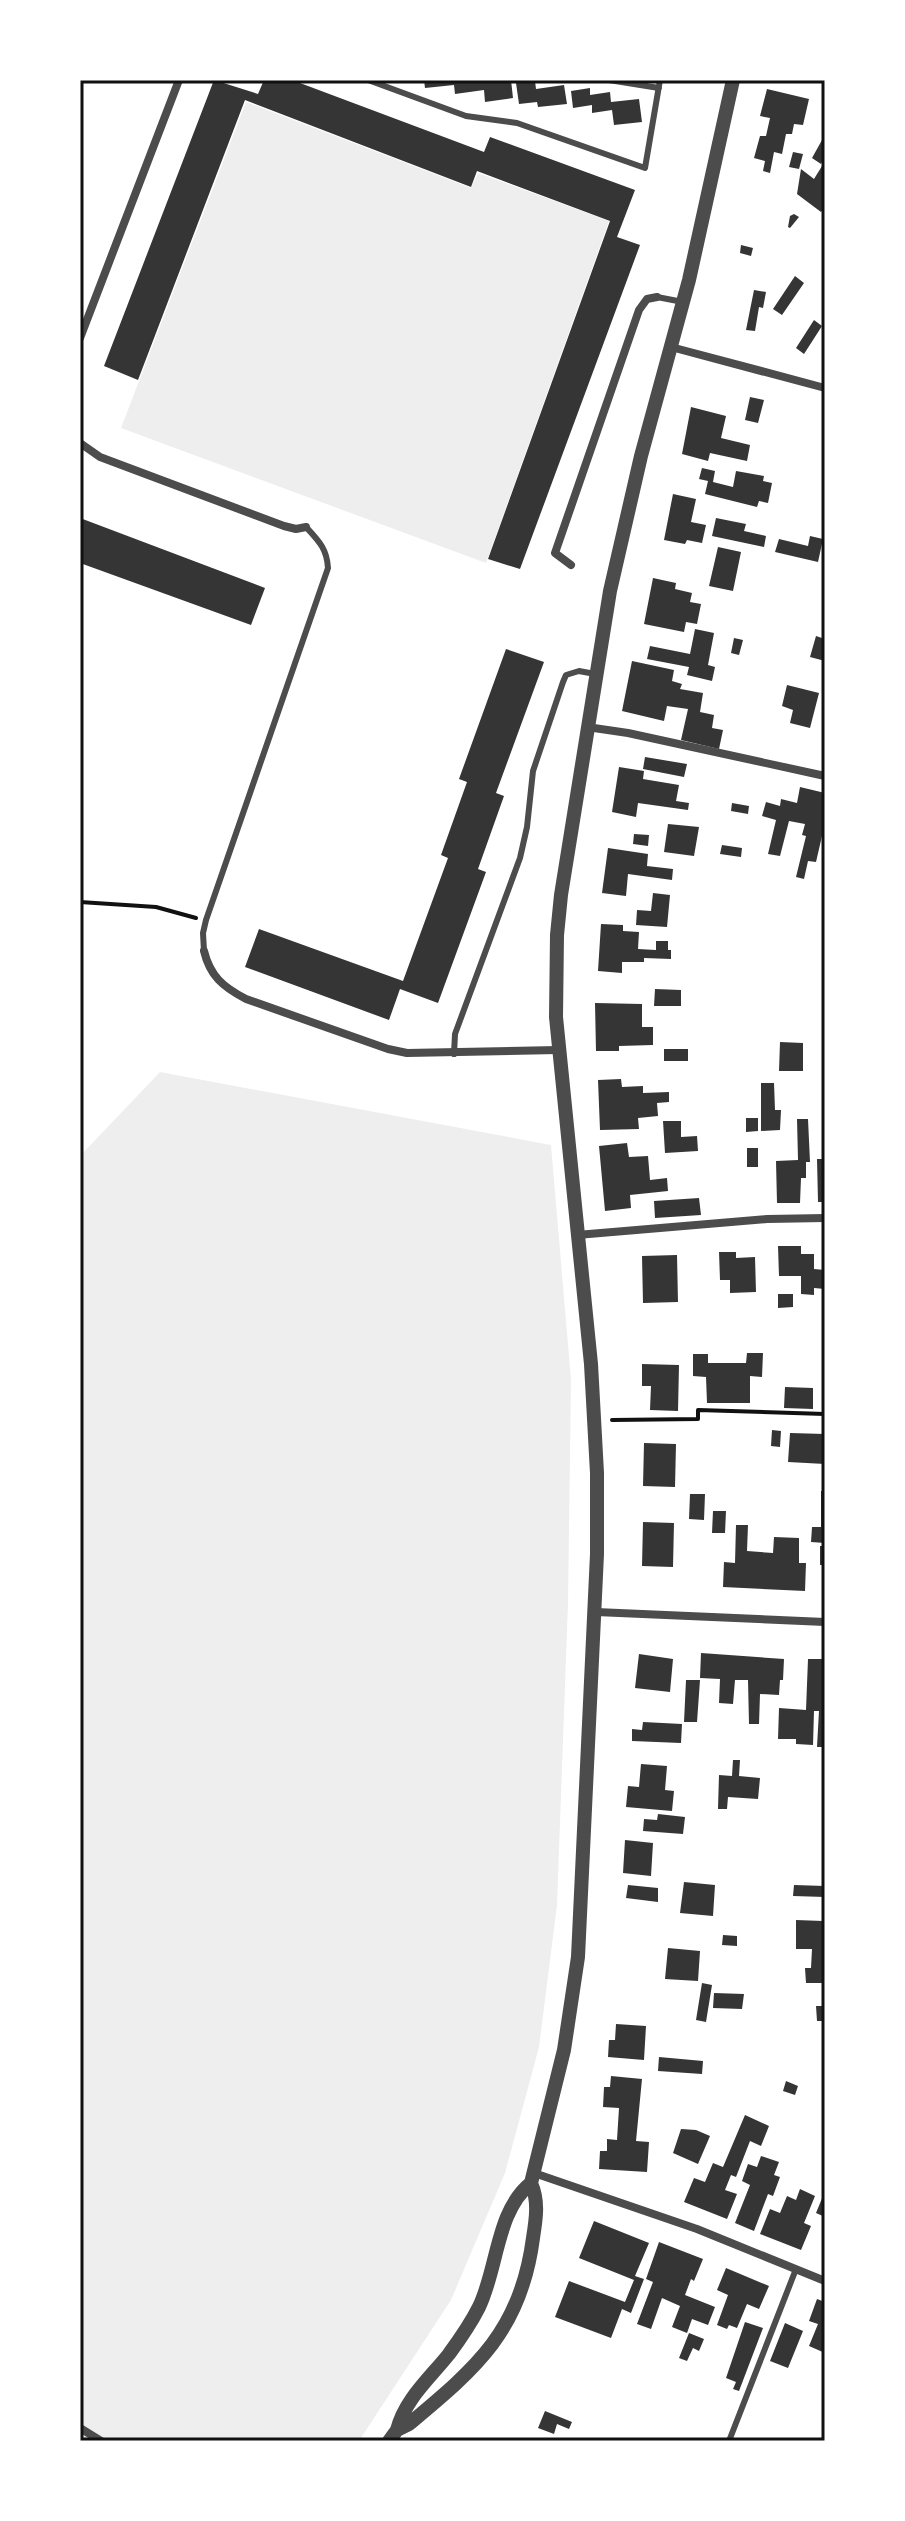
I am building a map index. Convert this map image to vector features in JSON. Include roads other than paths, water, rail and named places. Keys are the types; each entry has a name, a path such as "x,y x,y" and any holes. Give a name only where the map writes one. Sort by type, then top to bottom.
{"street":[{"path":"80,338 179,80"},
{"path":"393,2435 462,2380 488,2352 507,2322 528,2269 536,2203 532,2178 564,2050 578,1957 598,1527 595,1420 558,1050 557,935 586,727 625,522 683,302 733,80"},
{"path":"571,565 555,553 639,310 647,299 657,297"},
{"path":"671,347 825,388"},
{"path":"80,443 100,457 284,526 296,529 306,527"},
{"path":"586,727 628,733 825,776"},
{"path":"204,951 208,968 216,979 246,999 388,1049 423,1055 558,1050"},
{"path":"577,1235 767,1219 825,1218"},
{"path":"596,1612 825,1622"},
{"path":"532,2178 697,2229 825,2281"},
{"path":"393,2435 407,2404 449,2354 474,2316 487,2288 514,2201 532,2178"},
{"path":"80,2428 101,2441"}],"lane":[{"path":"368,80 466,116 517,123 645,168 660,84 609,80"},
{"path":"657,297 683,302"},
{"path":"204,951 206,920 328,568 327,555 306,527"},
{"path":"454,1054 455,1034 520,858 533,771 563,682 566,675 579,671 595,674"},
{"path":"729,2441 796,2269"}]}
